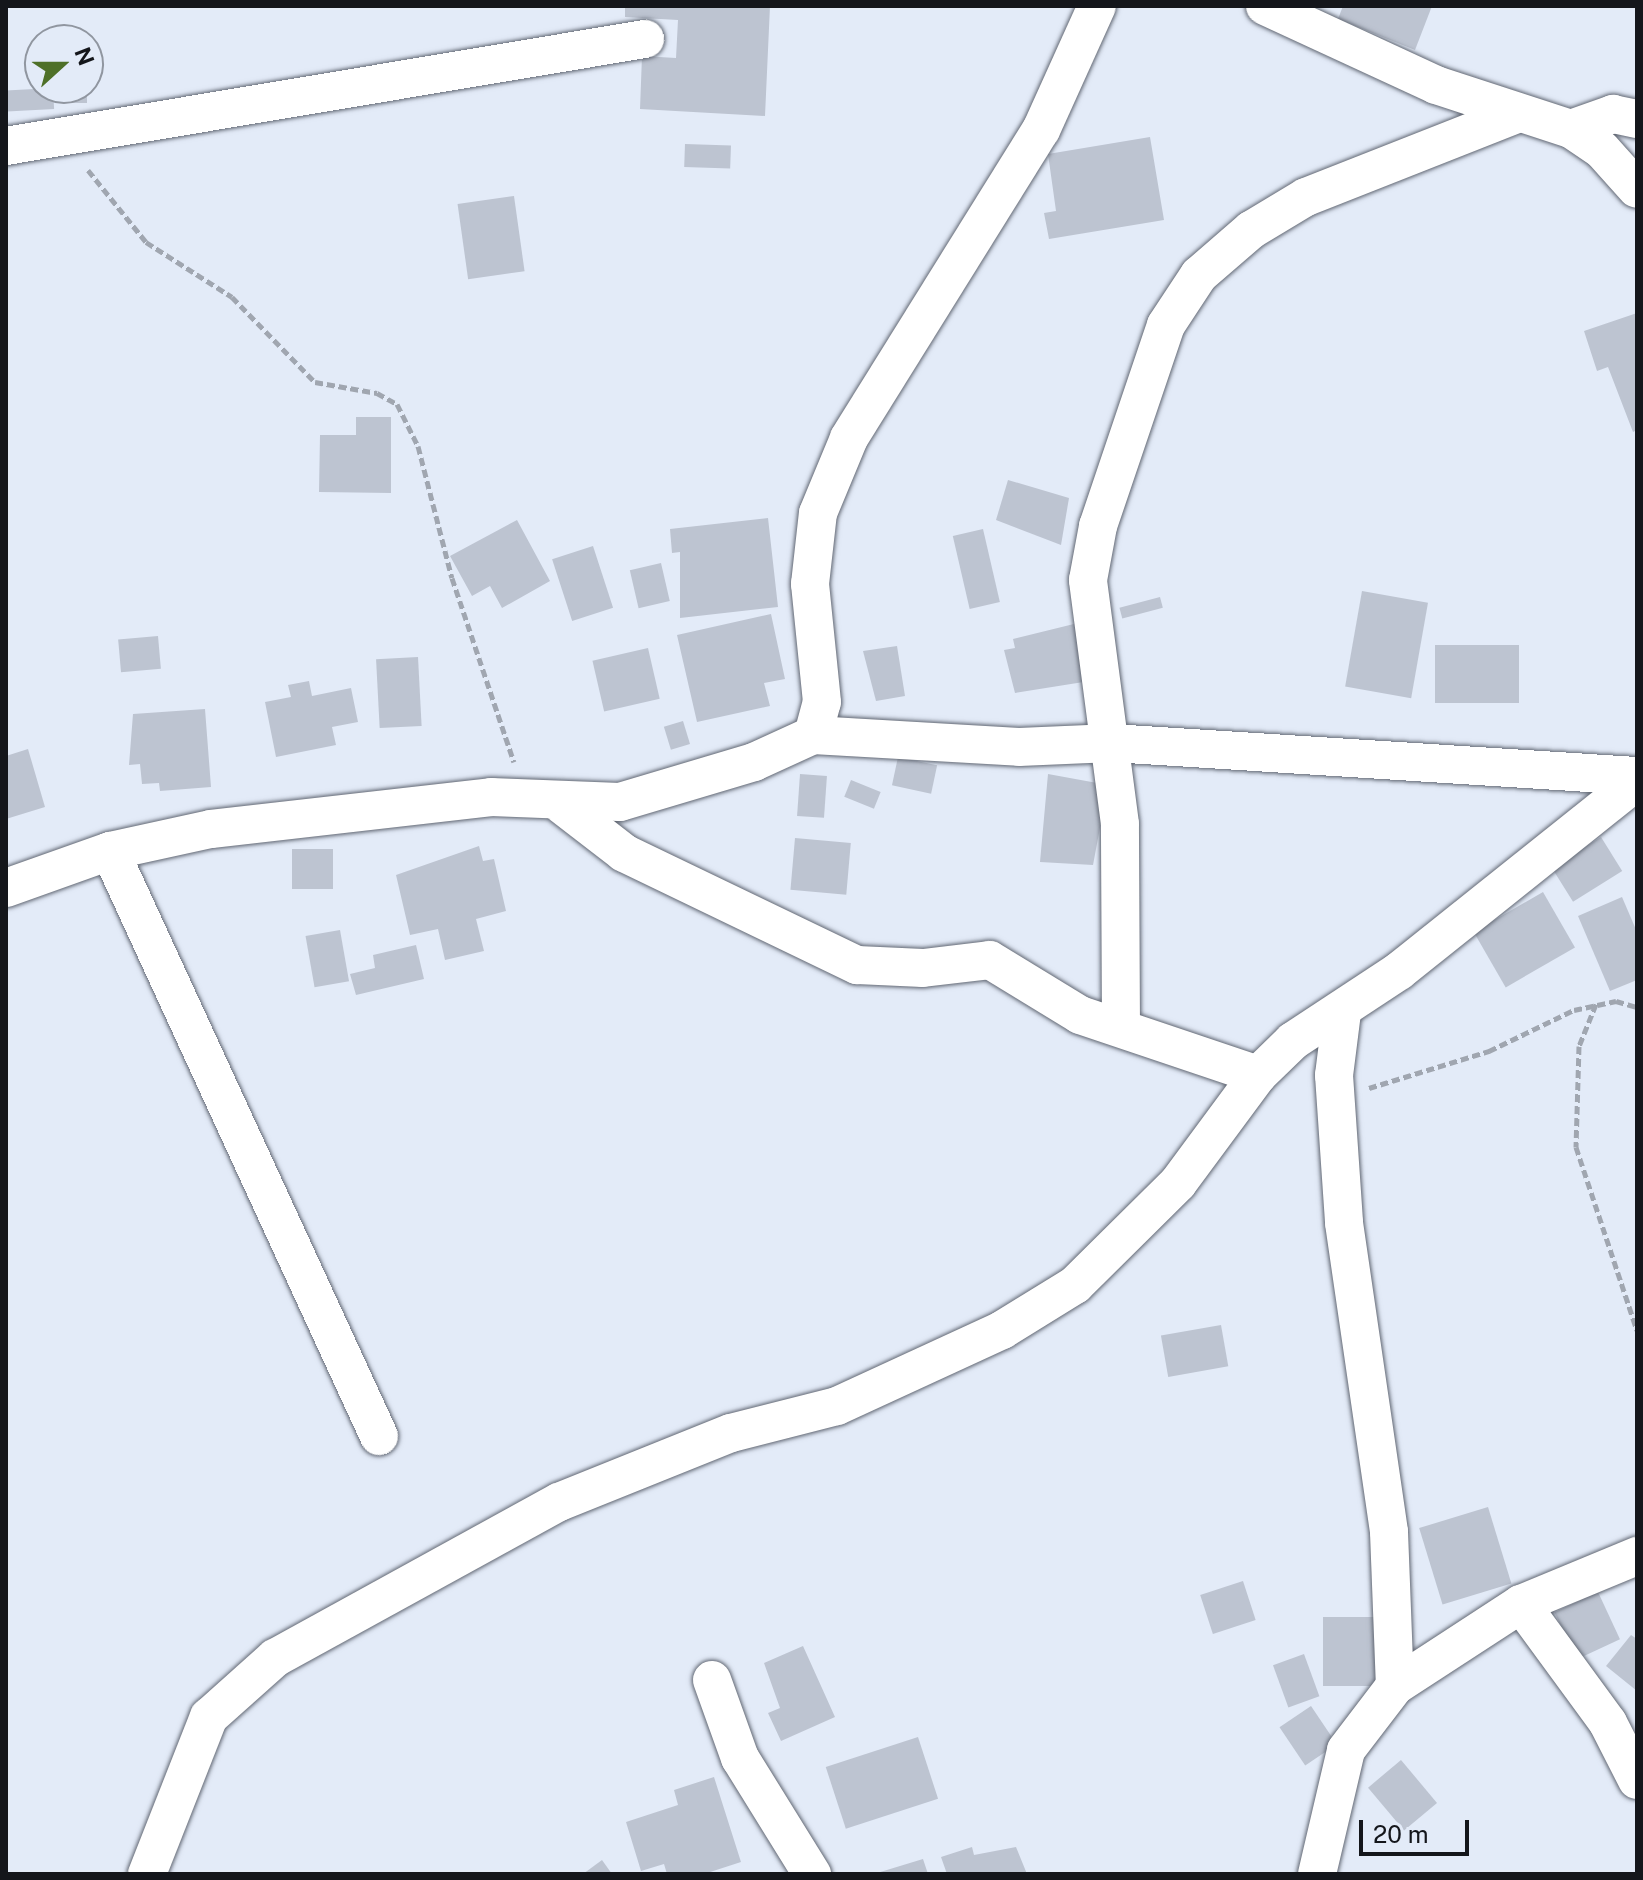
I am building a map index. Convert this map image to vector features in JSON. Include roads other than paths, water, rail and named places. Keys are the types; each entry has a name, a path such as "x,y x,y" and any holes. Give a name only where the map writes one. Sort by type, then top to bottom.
{"street":[{"path":"813,735 822,702 810,584 818,513 849,438 1041,130 1097,6"},
{"path":"1265,6 1517,114 1571,129 1637,189"},
{"path":"6,146 645,39"},
{"path":"1121,1028 1124,914 1112,743 1088,580 1098,526 1166,325 1199,275 1251,230 1306,197 1517,114"},
{"path":"1571,129 1613,114 1637,119"},
{"path":"6,888 110,851 361,808 491,797 551,803 620,802 690,785 813,735 1019,747 1112,743 1637,778"},
{"path":"147,1874 209,1717 275,1658 627,1471 731,1433 837,1406 1002,1330 1075,1285 1178,1183 1258,1075 1293,1041 1342,1012 1637,778"},
{"path":"551,803 652,869 857,965 923,968 990,960 1046,998 1121,1028 1258,1075"},
{"path":"110,851 379,1436"},
{"path":"1342,1012 1336,1117 1389,1532 1395,1686"},
{"path":"1317,1874 1341,1764 1355,1731 1395,1686 1521,1604 1637,1556"},
{"path":"1521,1604 1608,1723 1637,1780"},
{"path":"712,1680 740,1758 812,1874"}]}
